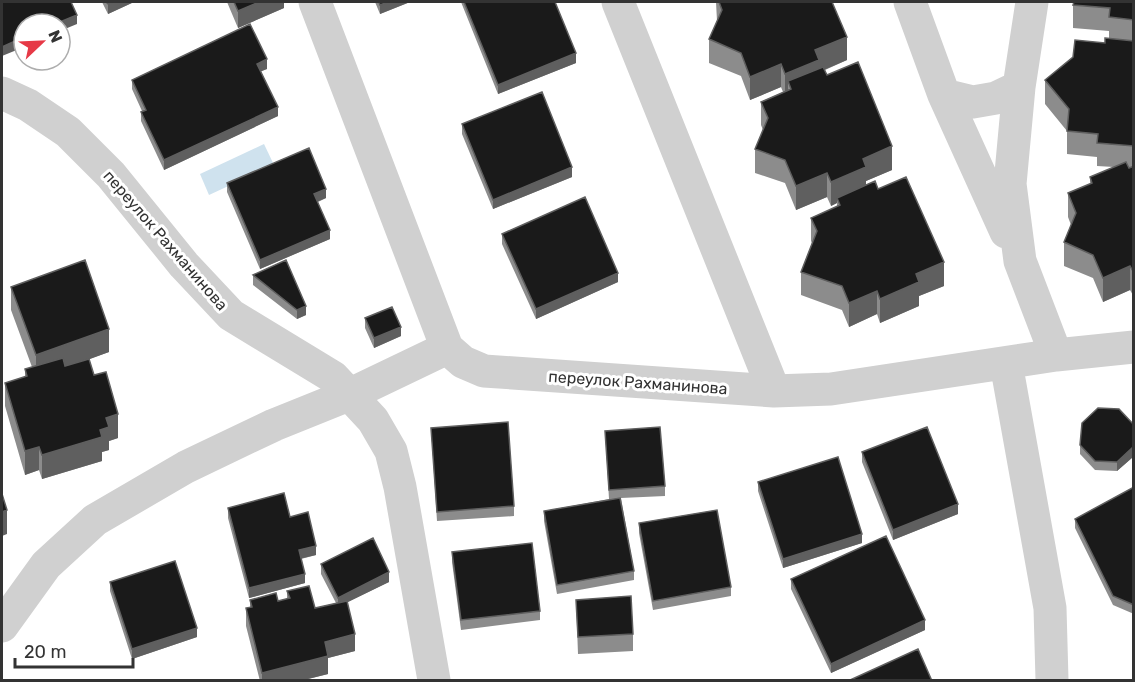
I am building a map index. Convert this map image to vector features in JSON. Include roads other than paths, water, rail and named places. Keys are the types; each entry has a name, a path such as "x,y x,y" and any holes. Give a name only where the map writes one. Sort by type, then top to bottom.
{"street":[{"path":"2,626 46,565 95,520 196,462 274,424 351,394 447,348 315,2"},
{"path":"618,2 774,392"},
{"path":"910,2 944,95 1020,261 1056,355"},
{"path":"1020,261 1011,184 1019,87 1032,2"},
{"path":"944,95 973,102 996,98 1019,87"},
{"name":"переулок Рахманинова","path":"2,93 28,105 68,132 111,175 184,265 231,315 333,377 373,420 391,451 400,487 434,681"},
{"name":"переулок Рахманинова","path":"447,348 463,362 484,371 774,392 831,389 1056,355 1134,347"},
{"path":"1006,363 1050,608 1052,681"}],"water":[{"path":"264,144 274,165 209,195 200,174"}]}
